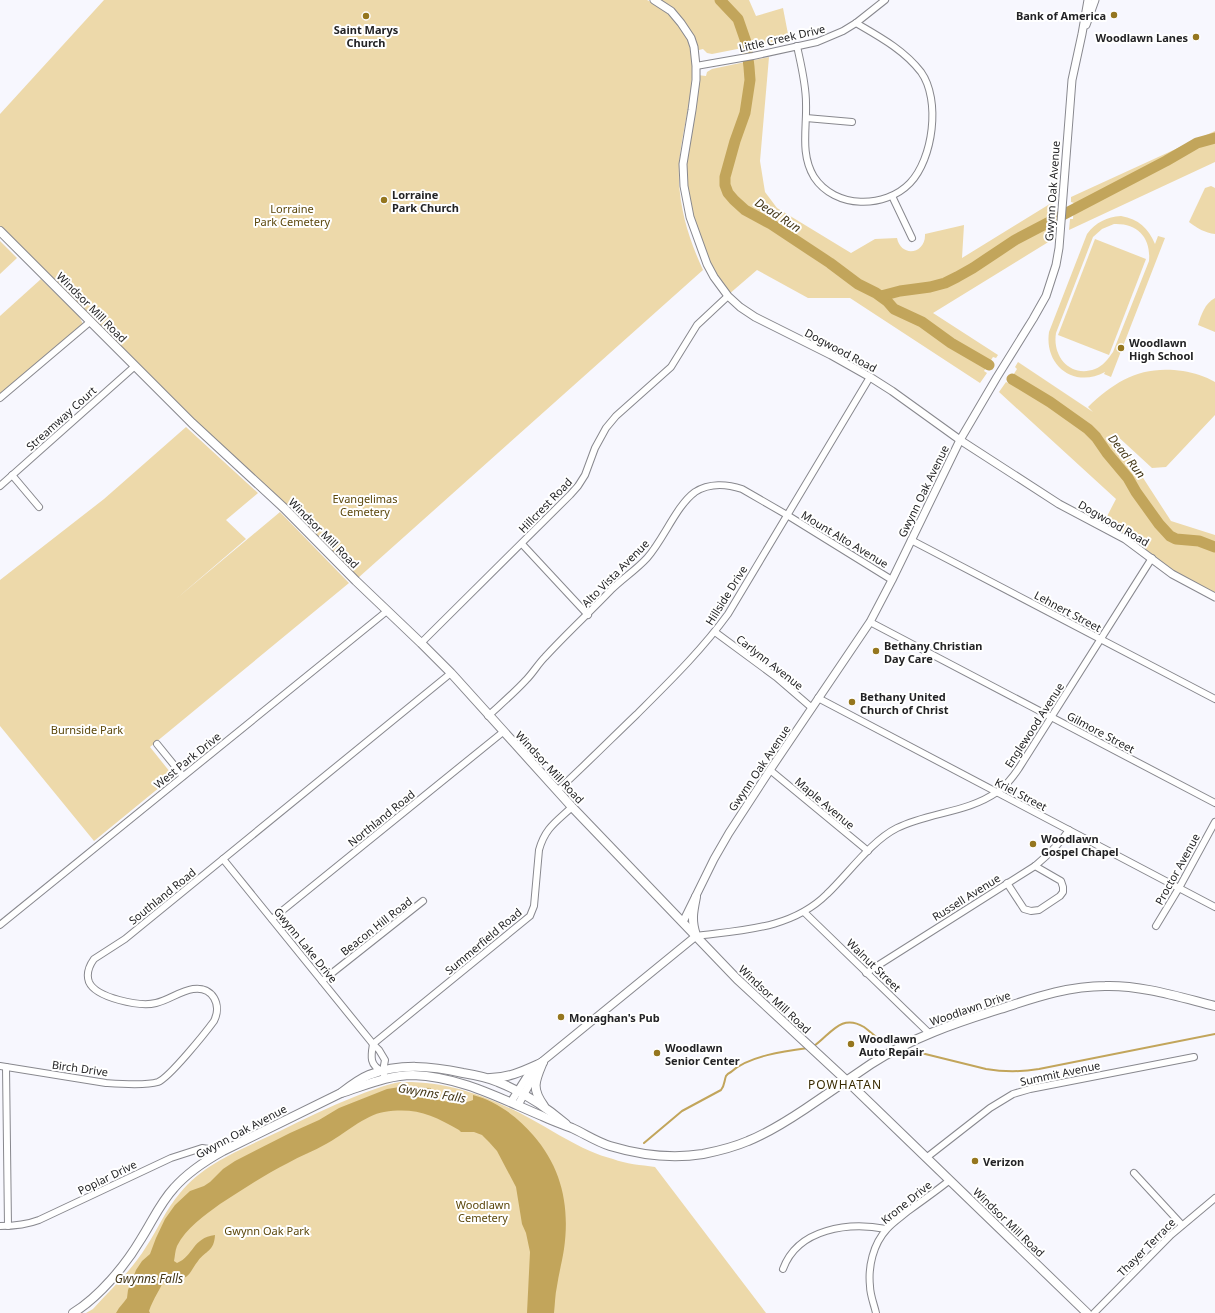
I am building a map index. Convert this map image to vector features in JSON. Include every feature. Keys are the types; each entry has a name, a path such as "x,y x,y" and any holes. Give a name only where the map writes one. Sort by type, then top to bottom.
{"main road":[{"name":"Windsor Mill Road","path":"0,231 192,423 284,508 421,643 572,807 738,979 847,1081 1088,1313"},
{"path":"696,897 692,916 696,936"},
{"name":"Woodlawn Drive","path":"521,1093 545,1108 572,1128 590,1138 610,1146 633,1152 664,1156 701,1154 736,1146 750,1140 789,1119 884,1056 929,1033 1048,994 1085,987 1105,986 1136,988 1151,990 1215,1006"},
{"path":"486,1078 508,1076 542,1062"},
{"path":"542,1062 535,1084 538,1097 545,1108"},
{"name":"Gwynn Oak Avenue","path":"384,1075 399,1067 427,1066 486,1078 521,1093"},
{"name":"Gwynn Oak Avenue","path":"73,1313 99,1292 130,1256 164,1201 173,1189 192,1170 223,1151 341,1092 369,1075 411,1075 449,1080 468,1084 515,1103"},
{"name":"Woodlawn Drive","path":"515,1103 552,1121 572,1128"}],"street":[{"name":"Dogwood Road","path":"654,0 671,11 686,30 694,47 696,66 693,104 683,164 684,186 690,217 708,264 714,277 728,296 740,307 755,317 831,355 870,377 960,440 1059,504 1125,539 1172,574 1215,597"},
{"name":"Little Creek Drive","path":"696,66 753,56 829,37 856,23 885,0"},
{"name":"Gwynn Oak Avenue","path":"683,922 728,833 870,622 960,440 1046,296 1056,265 1061,224 1072,80 1088,0"},
{"name":"Gwynn Oak Avenue","path":"1082,34 1095,0"},
{"path":"797,46 805,90 805,147 809,166 815,177 821,185 839,198 849,201 872,202 892,196 910,184 922,165 927,151 932,122 930,96 922,74 905,54 856,23"},
{"path":"806,118 852,122"},
{"path":"892,196 912,238"},
{"name":"Hillcrest Road","path":"421,643 522,544 578,486 585,475 600,436 616,416 671,367 697,325 728,296"},
{"path":"0,398 90,321"},
{"name":"Streamway Court","path":"0,486 135,366"},
{"name":"Hillside Drive","path":"557,791 594,757 689,663 715,632 728,614 870,377"},
{"path":"12,475 39,507"},
{"name":"Alto Vista Avenue","path":"488,716 526,680 545,657 613,588 643,562 656,548 684,503 697,491 715,486 734,486 787,515"},
{"name":"Mount Alto Avenue","path":"787,515 892,580"},
{"name":"Lehnert Street","path":"911,540 1215,699"},
{"path":"522,544 588,615"},
{"name":"Englewood Avenue","path":"696,936 767,926 804,912 826,895 879,840 896,828 924,818 972,805 996,792 1006,784 1019,768 1152,558"},
{"name":"West Park Drive","path":"0,925 387,610"},
{"name":"Gilmore Street","path":"870,622 1215,803"},
{"name":"Carlynn Avenue","path":"715,632 776,677 812,708"},
{"name":"Southland Road","path":"157,1082 167,1075 214,1021 218,1010 216,1000 207,991 194,989 187,990 154,1004 132,1004 98,992 93,988 89,982 88,976 88,969 91,964 94,960 125,939 223,860 450,673"},
{"name":"Kriel Street","path":"818,698 1215,907"},
{"name":"Northland Road","path":"272,919 503,732"},
{"path":"157,744 183,776"},
{"name":"Maple Avenue","path":"770,770 868,851"},
{"name":"Summerfield Road","path":"373,1044 530,916 534,906 541,842 544,835 550,828 572,807"},
{"name":"Proctor Avenue","path":"1156,926 1179,888 1215,822"},
{"name":"Russell Avenue","path":"866,973 1035,866 1056,848 1068,830"},
{"name":"Gwynn Lake Drive","path":"223,860 379,1050 385,1060 384,1075"},
{"path":"1007,883 1024,909 1031,911 1039,910 1060,896 1063,887 1061,881 1035,866"},
{"name":"Beacon Hill Road","path":"322,981 423,901"},
{"name":"Walnut Street","path":"804,912 929,1033"},
{"path":"515,1103 521,1093 528,1075 542,1062 696,936"},
{"path":"373,1044 373,1064 375,1068 384,1075"},
{"name":"Summit Avenue","path":"926,1158 990,1108 1013,1094 1030,1089 1194,1056"},
{"path":"3,1067 8,1226"},
{"name":"Birch Drive","path":"3,1067 106,1083 132,1084 157,1082"},
{"name":"Poplar Drive","path":"0,1226 29,1224 186,1152 202,1148 223,1151"},
{"path":"1134,1173 1182,1225"},
{"name":"Krone Drive","path":"876,1313 870,1287 870,1266 880,1239 886,1229 950,1180"},
{"name":"Thayer Terrace","path":"1094,1313 1171,1234 1215,1198"},
{"path":"783,1269 791,1254 798,1247 805,1241 825,1231 837,1228 862,1226 886,1229"}],"green space":[{"name":"Lorraine Park Cemetery","path":"104,0 647,0 671,15 685,34 691,56 692,80 680,156 679,180 681,203 686,226 703,270 358,578 195,421 0,227 0,114"},
{"path":"661,0 749,0 756,16 783,8 788,34 783,40 712,54 707,53 703,49 695,51 676,14"},
{"path":"769,57 760,161 765,192 777,208 851,253 875,239 897,238 903,249 913,251 922,246 925,234 964,225 962,258 1053,202 1052,213 1049,213 1048,229 1051,230 1050,241 933,313 998,355 996,358 993,357 984,371 987,373 980,383 850,298 808,298 757,270 728,295 709,268 684,188 697,75 706,76 707,72 712,69"},
{"path":"1215,131 1215,162 1069,230 1070,219 1073,219 1074,203 1071,202 1071,197"},
{"path":"1211,186 1215,188 1215,234 1201,230 1189,222 1205,188"},
{"path":"1127,217 1138,222 1146,229 1155,244 1158,236 1165,238 1111,377 1104,374 1105,372 1093,377 1082,378 1072,376 1056,364 1051,355 1049,332 1087,234 1098,223 1106,219","holes":["1114,224 1122,224 1136,229 1145,239 1148,245 1149,261 1113,352 1098,368 1078,371 1071,368 1060,357 1057,350 1056,333 1093,237 1102,229"]},
{"path":"1095,239 1146,259 1109,355 1058,335"},
{"path":"0,241 17,258 0,274"},
{"path":"41,279 79,316 83,324 0,395 0,316"},
{"path":"1215,298 1215,332 1198,325 1206,306"},
{"path":"1018,362 1093,412 1088,407 1098,397 1120,382 1142,373 1155,370 1183,371 1199,375 1215,382 1215,415 1166,467 1152,468 1114,433 1171,521 1215,535 1215,594 1169,570 1102,526 1116,499 999,392 1006,382 1008,383 1017,369 1015,367"},
{"name":"Burnside Park","path":"186,427 258,493 226,520 246,539 176,599 280,512 349,583 150,747 170,772 171,778 94,841 0,726 0,580 104,499"},
{"name":"Woodlawn Cemetery","path":"400,1082 418,1082 452,1087 484,1097 515,1111 575,1144 595,1153 623,1162 655,1167 766,1313 86,1313 93,1309 134,1264 166,1212 180,1193 190,1182 213,1164 326,1109 371,1090"}],"water":[{"name":"Gwynns Falls","path":"400,1087 431,1088 431,1090 419,1092 438,1100 468,1102 473,1100 473,1095 490,1101 506,1110 521,1122 543,1148 551,1161 562,1189 566,1218 564,1249 556,1289 554,1313 527,1313 530,1252 526,1233 522,1224 516,1187 497,1151 482,1135 474,1132 461,1132 432,1116 414,1112 395,1111 384,1112 369,1117 317,1149 270,1172 220,1204 190,1228 177,1246 174,1261 177,1263 187,1256 197,1243 207,1237 215,1235 213,1245 201,1257 190,1274 175,1281 166,1276 149,1311 150,1313 116,1313 127,1298 128,1290 136,1270 142,1261 150,1254 165,1219 175,1205 190,1191 210,1182 223,1169 235,1161 319,1120 339,1108 387,1089"}],"waterway":[{"name":"Dead Run","path":"720,0 738,19 746,42 750,80 745,113 725,177 725,185 728,193 745,210 771,224 830,263 858,284 876,293 887,301 894,309 922,322 951,343 989,365"},
{"path":"881,296 945,283 973,268 1015,240 1166,161 1197,143 1215,138"},
{"name":"Dead Run","path":"1012,379 1050,402 1088,429 1128,478 1159,524 1170,536 1176,539 1199,541 1215,547"},
{"path":"814,1046 831,1031 849,1022 856,1023 864,1027 884,1042"},
{"path":"913,1051 986,1069 1019,1071 1039,1069 1215,1034"},
{"path":"644,1143 682,1111 721,1090 726,1075 738,1066 767,1055 808,1048"}],"place":[{"name":"Bank of America","path":"1114,15"},
{"name":"Saint Marys Church","path":"366,16"},
{"name":"Woodlawn Lanes","path":"1196,37"},
{"name":"Lorraine Park Church","path":"384,200"},
{"name":"Woodlawn High School","path":"1121,348"},
{"name":"Bethany Christian Day Care","path":"876,651"},
{"name":"Bethany United Church of Christ","path":"852,702"},
{"name":"Woodlawn Gospel Chapel","path":"1033,844"},
{"name":"Monaghan's Pub","path":"561,1017"},
{"name":"Woodlawn Auto Repair","path":"851,1044"},
{"name":"Woodlawn Senior Center","path":"657,1053"},
{"name":"Verizon","path":"975,1161"}],"district":[{"name":"POWHATAN","path":"845,1084"}],"park label":[{"name":"Evangelimas Cemetery","path":"365,504"},
{"name":"Gwynn Oak Park","path":"267,1230"}]}
